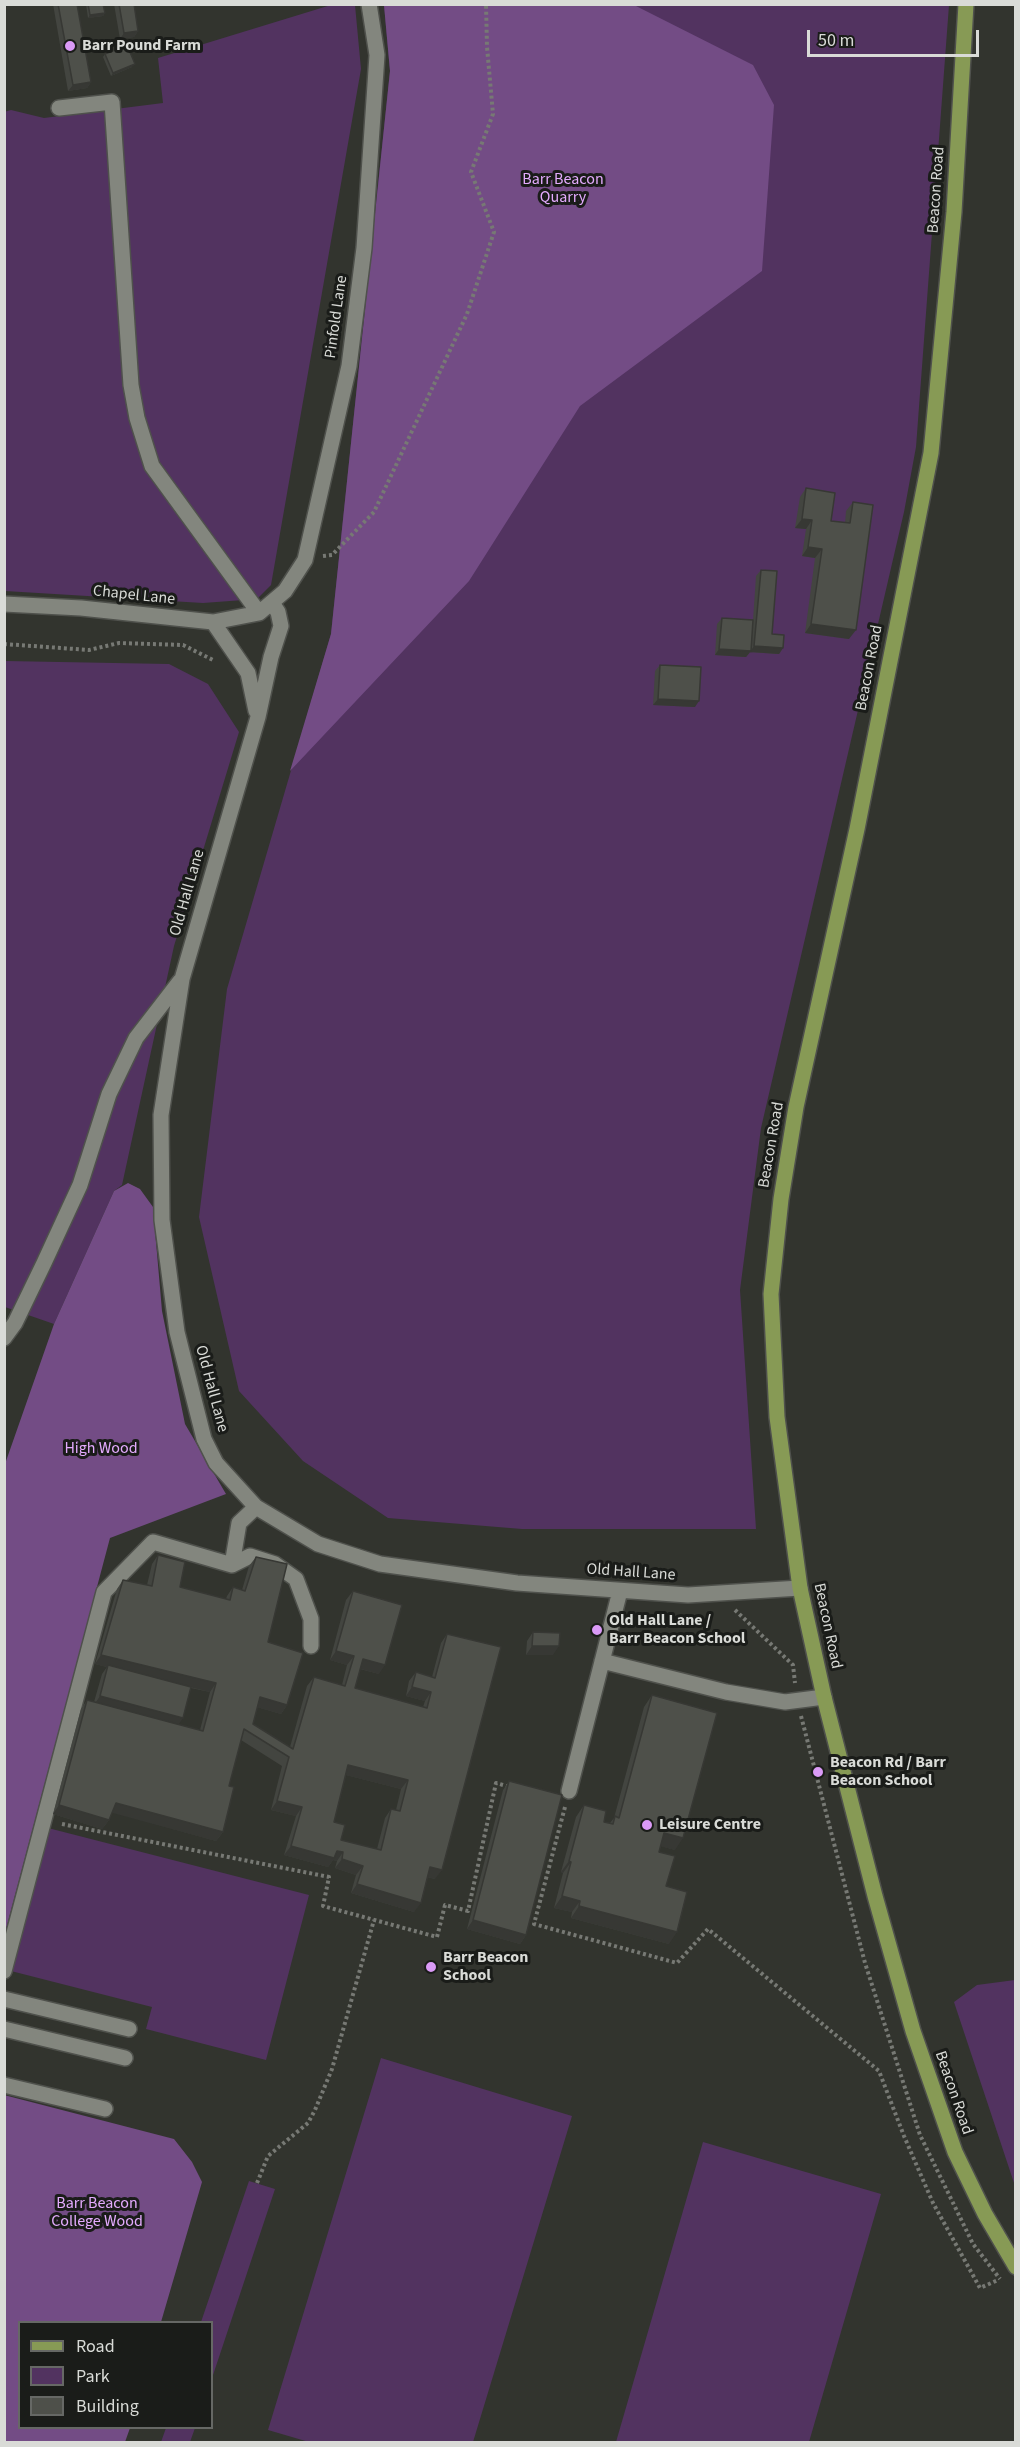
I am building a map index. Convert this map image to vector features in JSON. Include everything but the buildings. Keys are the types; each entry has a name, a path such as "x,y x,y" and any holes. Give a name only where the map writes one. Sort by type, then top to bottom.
{"main road":[{"name":"Beacon Road","path":"966,4 954,212 931,453 857,828 796,1107 781,1199 771,1294 777,1417 800,1588 824,1696 874,1896 913,2031 955,2152 985,2214 1016,2267"}],"street":[{"name":"Pinfold Lane","path":"259,613 285,591 305,560 349,366 364,248 377,55 369,4"},
{"path":"59,108 112,102 131,385 137,418 152,466 259,613"},
{"name":"Old Hall Lane","path":"272,603 279,612 281,626 271,657 258,717 182,979 161,1114 162,1221 177,1332 204,1438 216,1463 256,1507 318,1544 380,1564 517,1583 688,1595 800,1588"},
{"name":"Chapel Lane","path":"4,604 81,608 213,622 259,613"},
{"name":"Old Hall Lane","path":"213,622 248,673 258,717"},
{"path":"4,1338 15,1323 80,1185 109,1094 136,1038 182,979"},
{"path":"232,1565 239,1523 256,1507"},
{"path":"4,1971 104,1592 153,1542 232,1565 250,1556 275,1564 296,1579 311,1619 311,1646"},
{"path":"569,1791 621,1591"},
{"path":"603,1661 726,1692 785,1702 824,1696"},
{"path":"4,1999 129,2029"},
{"path":"4,2028 125,2058"},
{"path":"4,2085 105,2109"}],"path":[{"path":"305,560 332,555 374,512 467,314 494,232 471,172 493,114 486,4"},
{"path":"4,644 88,650 119,644 183,645 217,662"},
{"path":"717,1593 793,1665 797,1701"},
{"path":"44,1821 329,1877 323,1906 437,1937 445,1905 468,1911 496,1783 516,1789"},
{"path":"569,1791 534,1924 677,1963 708,1929 879,2070 933,2203 980,2288 998,2280"},
{"path":"256,2183 268,2156 308,2123 315,2110 332,2069 374,1920"}],"green space":[{"path":"331,5 355,5 361,69 271,585 257,599 203,603 5,591 4,112 11,110 44,118 163,103 158,58"},
{"path":"384,5 949,5 916,447 904,512 761,1128 740,1290 756,1529 522,1529 388,1518 303,1461 239,1391 199,1217 227,989 331,634 390,71"},
{"name":"Barr Beacon Quarry","path":"384,5 634,5 753,65 774,105 762,271 580,406 469,581 290,771 331,634 390,71"},
{"path":"5,661 169,664 208,684 239,732 174,946 122,1185 114,1191 54,1324 5,1307"},
{"name":"High Wood","path":"128,1183 140,1189 153,1207 162,1311 185,1424 226,1494 110,1538 5,1933 5,1464 54,1324 114,1191"},
{"path":"48,1828 309,1895 266,2060 146,2029 152,2007 11,1971"},
{"path":"1016,1980 1015,2186 954,2002 977,1985"},
{"path":"381,2058 572,2116 473,2442 309,2442 268,2430"},
{"name":"Barr Beacon College Wood","path":"4,2095 174,2139 192,2162 202,2182 161,2321 18,2321 18,2429 130,2429 125,2442 5,2442"},
{"path":"703,2142 881,2194 809,2442 616,2442"},
{"path":"249,2181 275,2189 213,2375 213,2321 201,2321"},
{"path":"166,2429 195,2429 190,2442 161,2442"}],"place":[{"name":"Barr Pound Farm","path":"70,46"},
{"name":"Old Hall Lane / Barr Beacon School","path":"597,1630"},
{"name":"Beacon Rd / Barr Beacon School","path":"818,1772"},
{"name":"Leisure Centre","path":"647,1825"},
{"name":"Barr Beacon School","path":"431,1967"}]}
